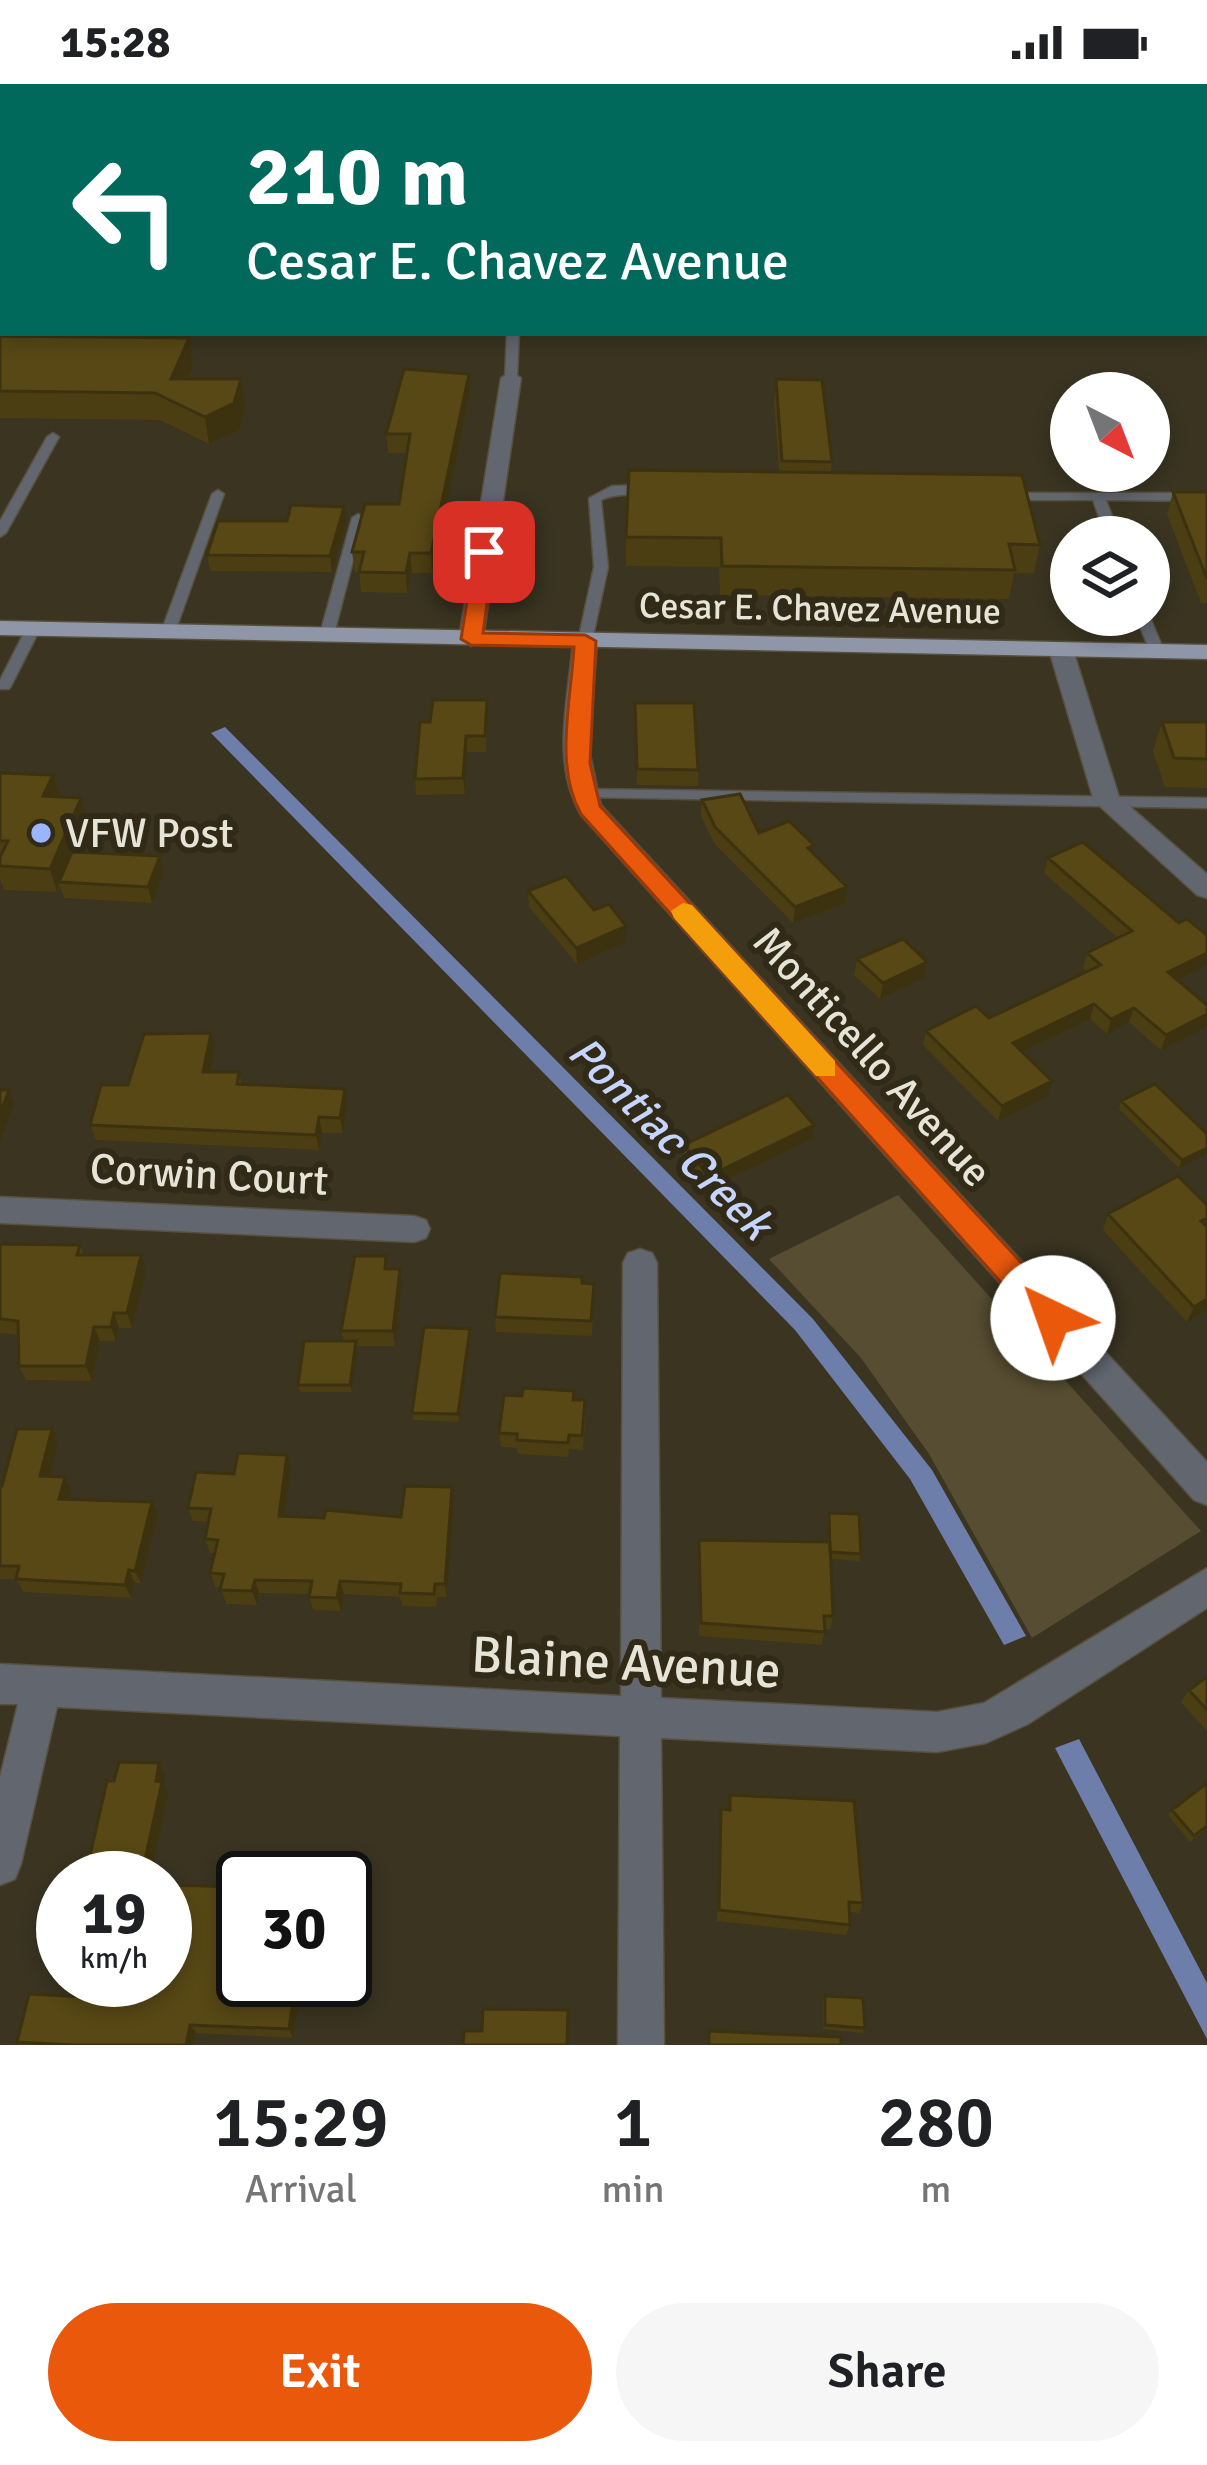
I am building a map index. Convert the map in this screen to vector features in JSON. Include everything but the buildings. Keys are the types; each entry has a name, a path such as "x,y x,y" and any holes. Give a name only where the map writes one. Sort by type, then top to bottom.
{"main road":[{"name":"Cesar E. Chavez Avenue","path":"0,628 1207,652"}],"street":[{"path":"471,639 511,378"},
{"path":"582,794 578,763 585,641"},
{"path":"1061,650 1107,801 1207,889"},
{"name":"Monticello Avenue","path":"582,794 1207,1488"},
{"name":"Corwin Court","path":"0,1210 415,1229"},
{"path":"640,1263 641,2045"},
{"name":"Blaine Avenue","path":"0,1684 917,1732 970,1727 1034,1699 1207,1586"},
{"path":"0,1864 42,1686"}],"lane":[{"path":"511,378 513,336"},
{"path":"0,533 53,437"},
{"path":"585,641 601,567 596,498 627,488 667,490"},
{"path":"168,632 218,494"},
{"path":"987,496 1207,497"},
{"path":"1099,498 1105,516"},
{"path":"327,634 358,518"},
{"path":"1,689 33,629"},
{"path":"1151,636 1157,651"},
{"path":"582,794 1207,803"}],"shaded area":[{"path":"898,1195 1201,1531 1032,1638 929,1454 861,1358 769,1259"}],"water":[{"path":"225,727 813,1319 932,1470 1026,1636 1004,1645 910,1479 795,1330 211,733"},
{"path":"1079,1739 1207,1983 1207,2039 1055,1748"}],"slow traffic":[{"path":"683,911 826,1069"}],"place":[{"name":"VFW Post","path":"41,833"}],"route":[{"path":"484,552 471,639 585,641 578,763 580,787 590,809 1053,1318"}],"water label":[{"name":"Pontiac Creek","path":"670,1138"}]}
